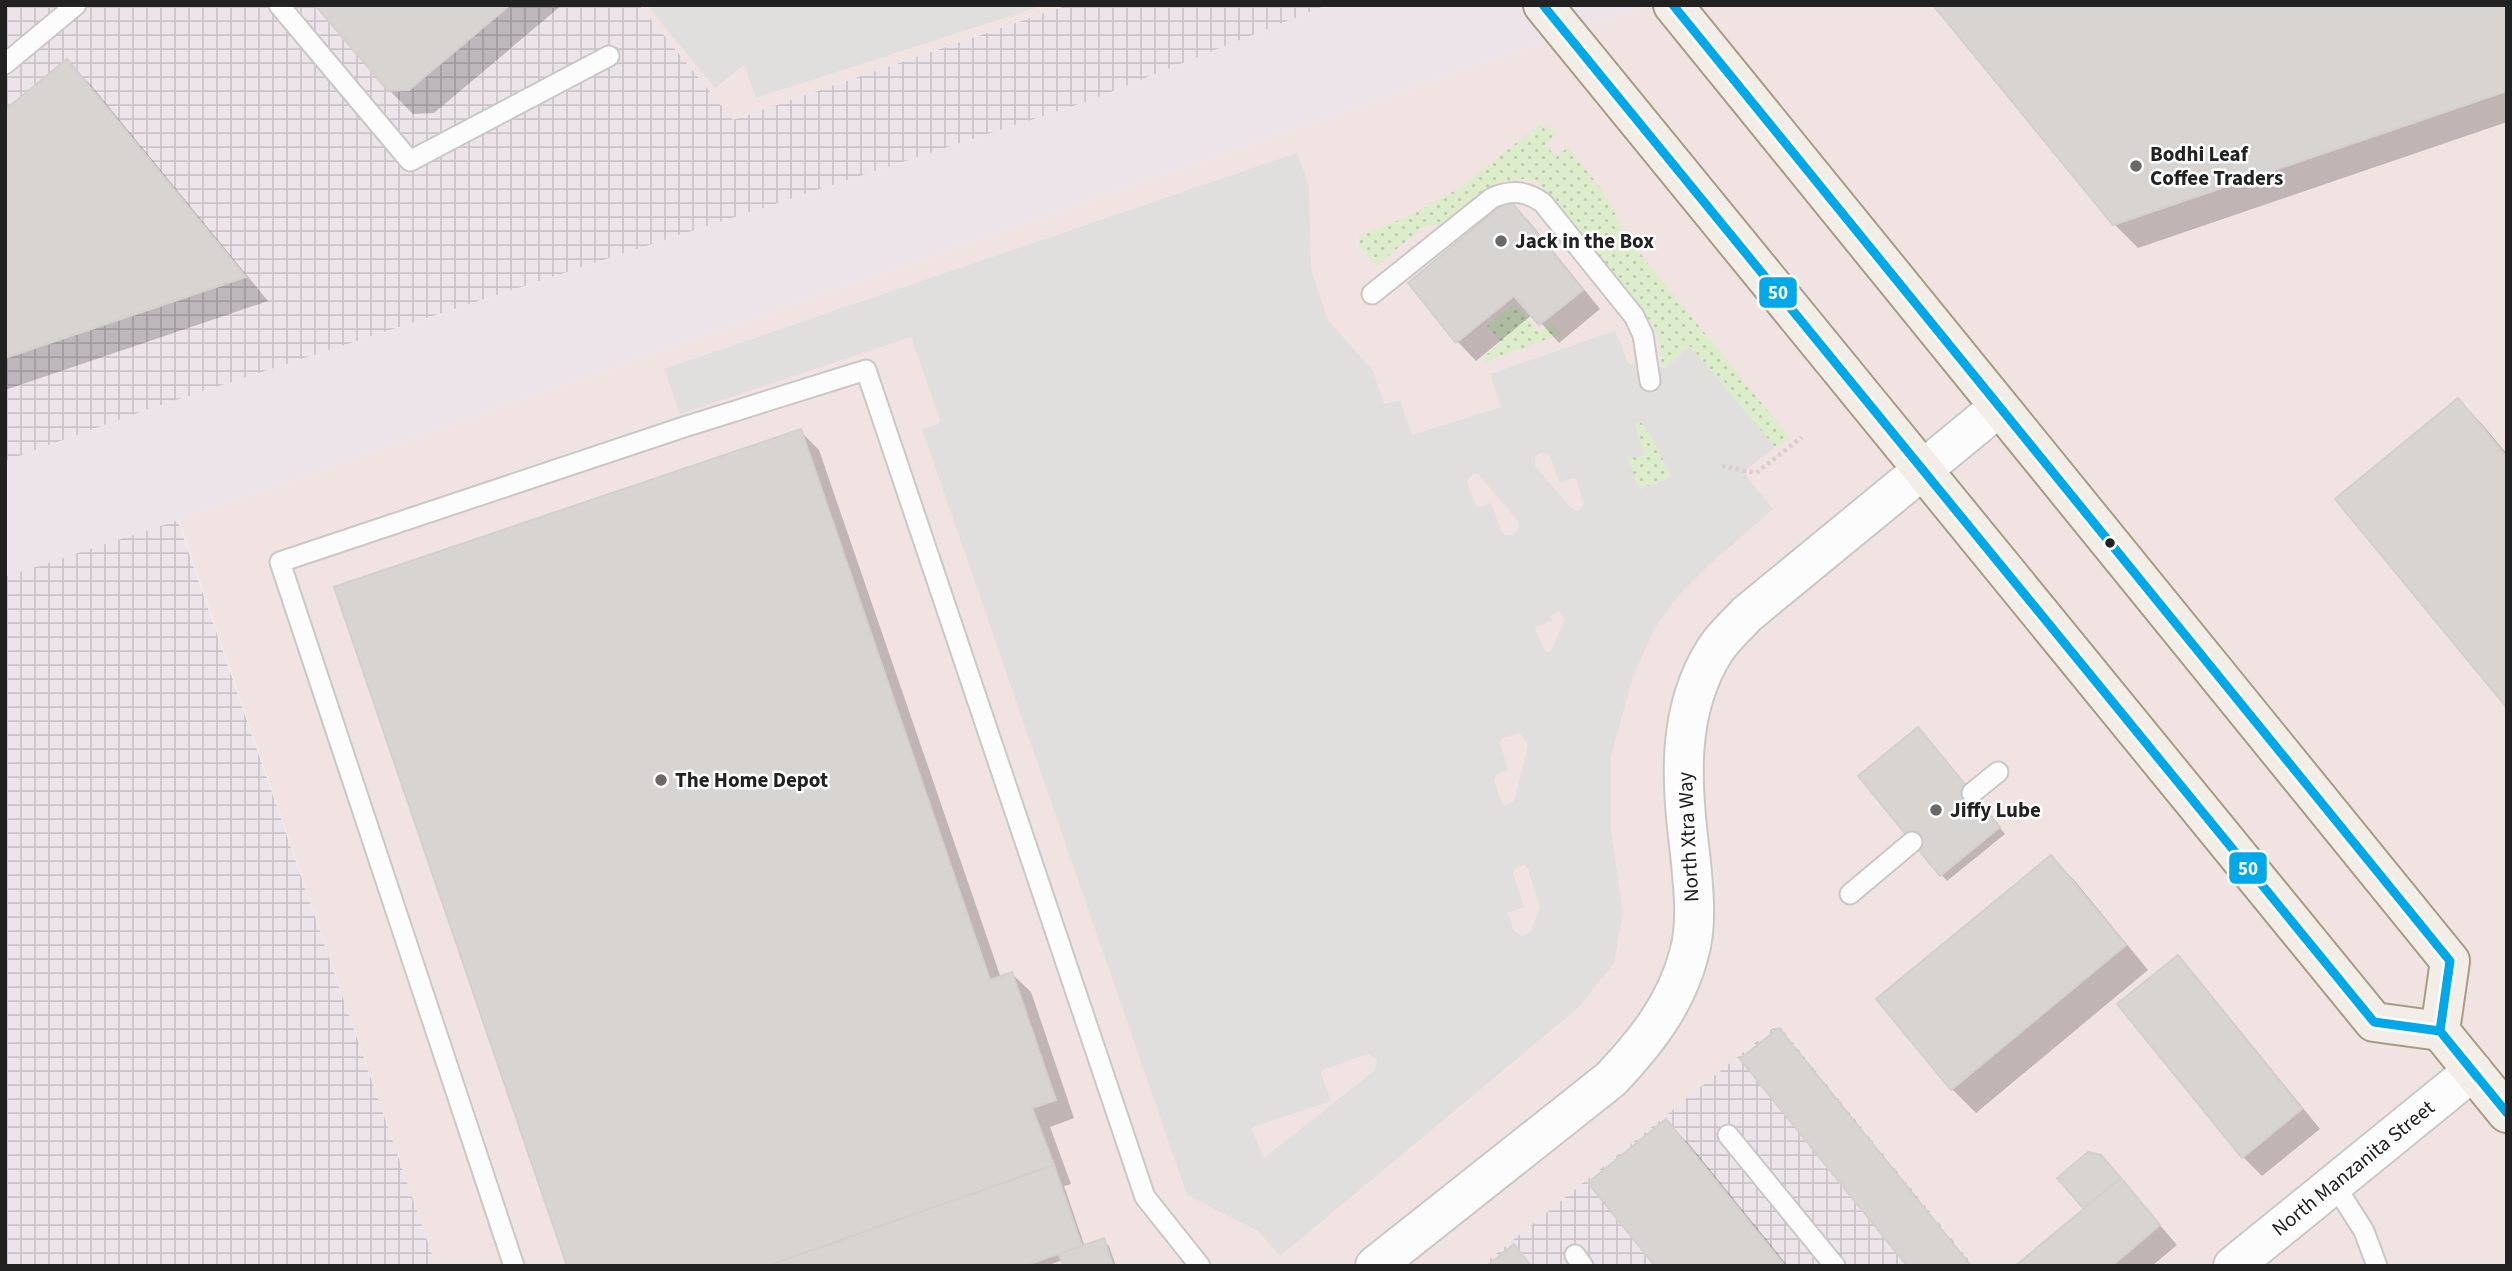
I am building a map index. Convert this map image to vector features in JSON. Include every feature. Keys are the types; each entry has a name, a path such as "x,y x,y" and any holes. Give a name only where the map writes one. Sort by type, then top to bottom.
{"main road":[{"path":"1543,5 2374,1022 2440,1031 2507,1113"},
{"path":"1672,5 2449,961 2440,1031"}],"street":[{"name":"North Xtra Way","path":"1375,1266 1611,1079 1642,1046 1679,986 1690,951 1693,926 1692,870 1683,785 1685,737 1691,699 1715,649 1747,614 1999,407"},
{"name":"North Manzanita Street","path":"2233,1266 2473,1071"}],"lane":[{"path":"5,64 76,5"},
{"path":"279,5 410,161 609,56"},
{"path":"1372,294 1492,198 1506,191 1534,196 1543,203 1634,316 1643,335 1650,381"},
{"path":"514,1266 280,562 684,427 866,370 1145,1197 1200,1266"},
{"path":"1972,793 1998,772"},
{"path":"1850,894 1912,842"},
{"path":"1728,1135 1835,1266"},
{"path":"2333,1184 2364,1231 2377,1266"}],"path":[{"path":"1722,466 1756,473 1802,437"}],"shaded area":[{"path":"5,5 639,5 733,120 1068,5 1327,5 1086,102 140,412 436,1266 5,1266"},
{"path":"639,5 1068,5 732,120"},
{"path":"647,5 1044,5 756,98 744,65 715,88"},
{"path":"1327,5 1649,5 179,520 5,577 5,461 140,412 1086,102"},
{"path":"1649,5 2507,5 2507,1266 1974,1266 1778,1024 1481,1266 436,1266 179,520"},
{"path":"1297,153 1309,185 1311,269 1328,320 1373,371 1384,404 1400,400 1412,435 1501,407 1490,374 1615,331 1629,364 1665,368 1690,346 1775,447 1747,469 1746,476 1773,509 1680,594 1656,626 1634,673 1611,756 1611,831 1623,913 1614,963 1579,1007 1280,1256 1258,1231 1187,1195 922,429 939,424 940,420 911,337 680,414 664,369","holes":["1641,422 1650,434 1671,475 1641,489 1628,459 1644,455 1635,424","1542,452 1550,456 1560,483 1576,479 1584,503 1582,508 1573,510 1535,466 1535,457","1473,474 1478,474 1518,521 1519,526 1514,534 1506,535 1502,533 1491,503 1476,506 1467,481","1559,612 1564,617 1549,652 1545,651 1535,629 1552,621 1550,616","1521,734 1528,746 1514,801 1505,806 1494,781 1496,775 1508,770 1500,743 1502,738","1524,865 1528,869 1540,907 1531,931 1522,936 1514,931 1508,913 1524,907 1513,873 1516,868","1368,1054 1377,1060 1375,1070 1264,1158 1252,1130 1254,1127 1331,1101 1322,1070"]},
{"path":"1778,1024 1974,1266 1481,1266"}],"green space":[{"path":"1540,124 1545,129 1549,126 1556,134 1545,144 1556,157 1568,147 1603,191 1630,241 1790,438 1776,449 1690,346 1667,366 1661,365 1659,342 1650,321 1538,182 1512,180 1500,185 1476,200 1446,226 1426,225 1376,266 1359,246 1359,236 1411,215 1443,198 1465,184"},
{"path":"1515,303 1539,333 1552,323 1561,334 1485,362 1482,358 1501,343 1487,326"},
{"path":"1638,421 1650,434 1671,475 1668,479 1641,489 1627,459 1644,454 1635,424"}],"building":[{"path":"315,5 510,5 409,90 388,91"},
{"path":"1933,5 2507,5 2507,91 2113,225"},
{"path":"67,59 246,277 5,358 5,110"},
{"name":"Jack in the Box","path":"1509,199 1583,290 1539,325 1514,296 1456,343 1408,283"},
{"path":"2458,398 2507,457 2507,708 2335,499"},
{"name":"The Home Depot","path":"801,429 990,980 1012,972 1056,1100 1032,1108 1054,1165 767,1266 567,1266 334,587"},
{"name":"Jiffy Lube","path":"1918,727 2000,827 1940,876 1858,776"},
{"path":"2051,855 2126,945 1951,1090 1876,999"},
{"path":"2178,955 2302,1109 2242,1158 2117,1004"},
{"path":"1779,1028 1971,1266 1907,1266 1740,1059"},
{"path":"1666,1119 1785,1266 1655,1266 1588,1183"},
{"path":"2088,1152 2101,1155 2121,1178 2083,1208 2057,1178"},
{"path":"1054,1165 1082,1246 1024,1266 767,1266"},
{"path":"2121,1178 2160,1225 2112,1266 2015,1266"},
{"path":"1104,1238 1113,1266 1063,1266 1059,1254"},
{"path":"1514,1244 1531,1266 1487,1266"}],"transit line":[{"name":"50","path":"1543,5 2374,1022 2440,1031 2507,1113"},
{"name":"50","path":"1673,5 2450,961 2440,1031 2478,1078"}],"place":[{"name":"Bodhi Leaf Coffee Traders","path":"2136,166"},
{"name":"Jack in the Box","path":"1501,241"},
{"name":"The Home Depot","path":"661,780"},
{"name":"Jiffy Lube","path":"1936,810"}]}
